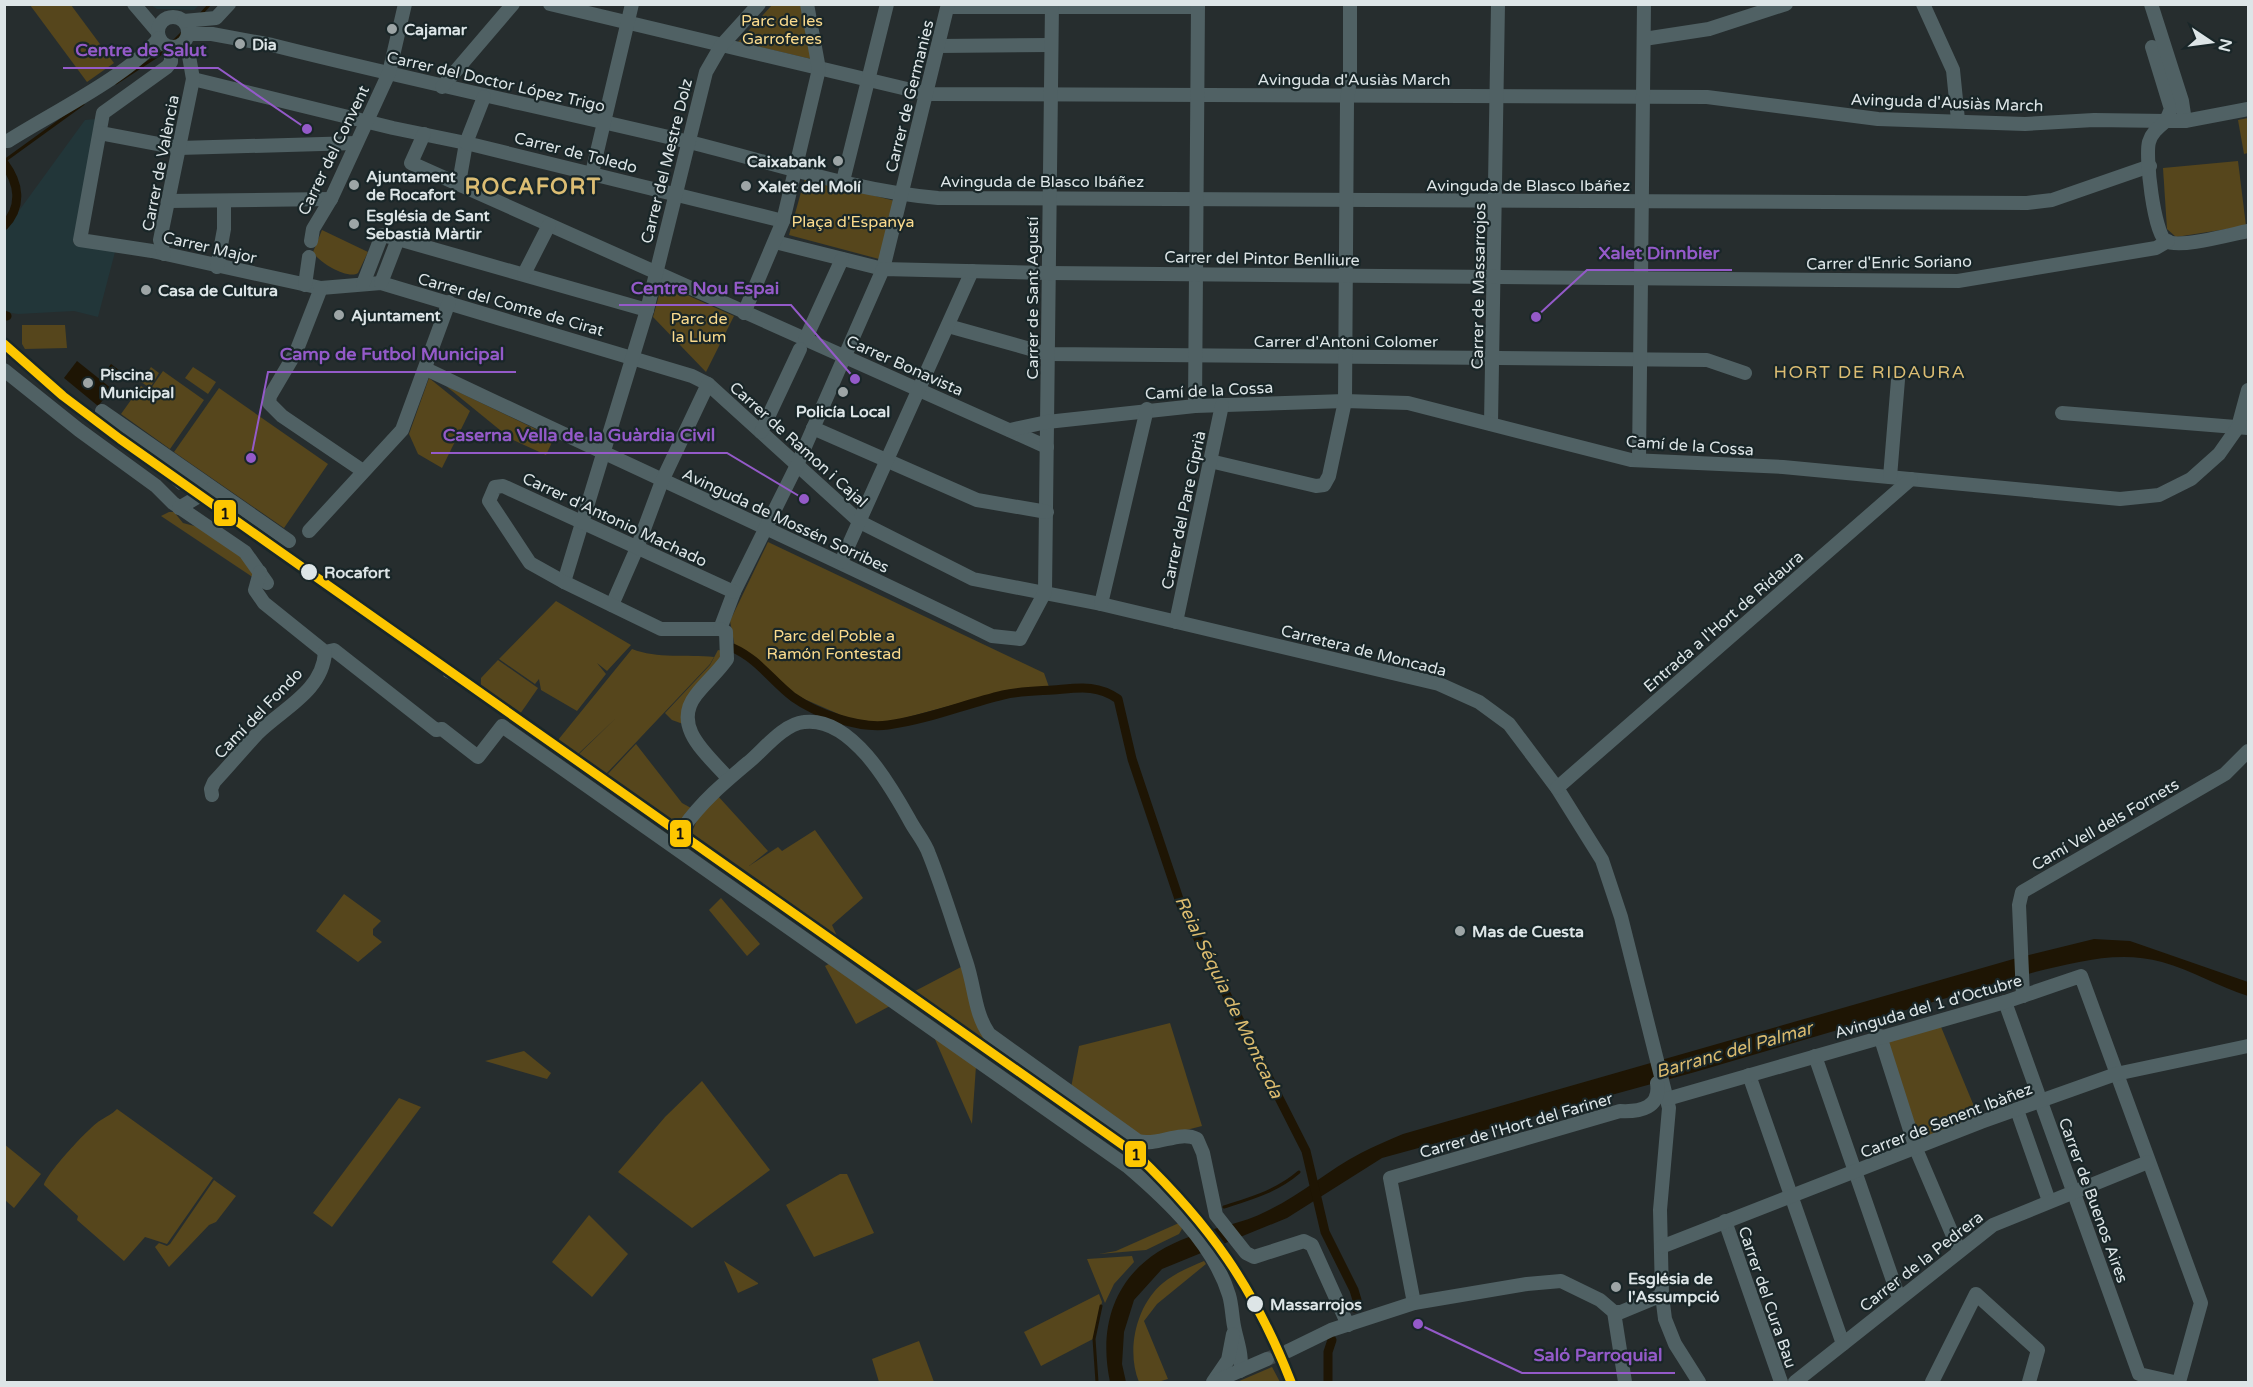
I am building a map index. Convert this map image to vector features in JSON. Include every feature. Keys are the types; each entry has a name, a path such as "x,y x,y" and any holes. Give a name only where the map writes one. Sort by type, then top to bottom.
{"street":[{"path":"134,4 158,35"},
{"path":"142,4 177,26"},
{"path":"182,4 171,62 167,68 103,113 100,134 180,148 356,143"},
{"path":"6,141 127,68 150,50 158,35 177,26 218,15 229,4"},
{"name":"Carrer del Convent","path":"311,241 316,221 331,199 389,73 405,4"},
{"path":"442,87 513,4"},
{"name":"Avinguda d'Ausiàs March","path":"550,4 928,94 1707,97 1878,119 2025,124 2094,120 2185,120 2248,109"},
{"path":"592,173 632,4"},
{"name":"Carrer del Mestre Dolz","path":"564,582 647,310 654,274 677,194 706,72 721,46 759,4"},
{"path":"744,313 783,221 819,69 807,4"},
{"path":"843,182 886,4"},
{"path":"1210,461 1316,486 1324,485 1329,476 1345,401 1347,358 1347,101 1349,95 1350,4"},
{"name":"Carrer de Massarrojos","path":"1491,424 1498,4"},
{"path":"1639,460 1645,202 1644,4"},
{"path":"1644,39 1709,29 1786,4"},
{"path":"1923,4 1953,70 1958,120"},
{"path":"2151,4 2182,101 2185,120"},
{"path":"948,5 1198,6 1195,406"},
{"name":"Carrer de Germanies","path":"901,195 928,94 948,5"},
{"name":"Carrer de Sant Agustí","path":"1045,592 1052,5"},
{"path":"218,15 220,35"},
{"path":"158,35 177,26"},
{"name":"Carrer del Doctor López Trigo","path":"177,26 689,142 795,169"},
{"name":"Carrer de València","path":"165,254 160,240 193,79 187,51 177,26"},
{"path":"939,46 1051,45"},
{"path":"2152,47 2171,109 2166,121 2150,139 2150,166 2160,233 2168,242"},
{"name":"Carrer de Toledo","path":"193,79 367,122 592,173 783,221"},
{"path":"459,183 466,143 484,96"},
{"name":"Carrer Major","path":"100,134 80,240 165,254 321,288 363,284"},
{"name":"Carrer Bonavista","path":"424,135 411,163 744,313 803,344 845,357 1047,447"},
{"name":"Avinguda de Blasco Ibáñez","path":"901,195 938,198 2027,203 2052,200 2150,166"},
{"path":"720,628 734,592 797,465 883,269 901,195 795,169"},
{"path":"168,201 331,199"},
{"path":"217,267 224,230 224,201"},
{"path":"524,274 549,225"},
{"name":"Carrer d'Enric Soriano","path":"1642,278 1958,281 2156,248 2168,242 2177,244 2248,231"},
{"path":"363,284 382,235 647,310"},
{"path":"381,283 398,239"},
{"path":"775,242 883,269"},
{"path":"305,285 309,257"},
{"path":"761,432 842,259"},
{"name":"Carrer del Pintor Benlliure","path":"883,269 1048,273 1642,278"},
{"path":"841,562 972,272"},
{"name":"Carrer del Comte de Cirat","path":"363,284 381,283 632,357"},
{"path":"321,288 296,352 270,396 269,403 282,416 363,471"},
{"path":"309,531 402,430 449,302"},
{"name":"Carrer d'Antoni Colomer","path":"948,326 1048,354 1347,358 1640,358 1707,360 1745,374"},
{"name":"Carrer de Ramon i Cajal","path":"632,357 708,384 861,522 973,579 1045,592"},
{"name":"Avinguda de Mossén Sorribes","path":"426,369 662,481 841,562 992,636 1020,639 1045,592"},
{"path":"4,370 79,430 156,486 179,508 245,552 263,578 255,590 264,603 325,652 334,650 436,730 442,729 454,735 478,757 502,726 1118,1159 1157,1192 1200,1241 1225,1286 1233,1320 1235,1355 1240,1371"},
{"path":"1890,477 1898,380"},
{"path":"612,605 637,548 662,481 708,384"},
{"name":"Camí de la Cossa","path":"1047,422 1195,406 1345,401 1408,403 1639,460 1783,467 2120,499 2159,495 2198,473 2243,428 2248,390"},
{"name":"Carrer del Pare Ciprià","path":"1176,622 1222,405"},
{"path":"1101,604 1147,410"},
{"path":"102,411 289,541"},
{"path":"2062,413 2243,428"},
{"path":"1010,430 1047,422"},
{"path":"813,428 977,500 1047,512"},
{"name":"Entrada a l'Hort de Ridaura","path":"1557,788 1911,479"},
{"name":"Carrer d'Antonio Machado","path":"564,582 530,563 489,501 495,488 503,486 734,592"},
{"path":"179,508 212,489"},
{"path":"564,582 661,629 720,628 726,632 727,659 695,696 689,708 687,724 690,734 728,778"},
{"name":"Carretera de Moncada","path":"1045,592 1439,684 1479,702 1509,724 1557,788 1602,860 1621,917 1669,1116 1660,1210 1662,1295 1668,1329 1699,1383"},
{"name":"Camí del Fondo","path":"212,795 211,789 214,782 257,734 291,707 305,692 325,662 325,652"},
{"path":"683,828 697,809 728,778 793,725 801,722 828,726 849,738 891,788 929,852 968,965 977,1013 989,1034 1138,1141 1150,1143 1183,1136 1197,1139 1203,1153 1214,1209 1220,1222 1246,1253 1254,1257 1304,1241 1312,1245 1348,1326"},
{"name":"Camí Vell dels Fornets","path":"2023,990 2023,948 2019,905 2022,892 2225,774 2248,751"},
{"name":"Avinguda del 1 d'Octubre","path":"1749,1074 2005,1002 2023,990 2081,976 2116,1074"},
{"name":"Carrer de Buenos Aires","path":"2005,1002 2139,1374 2174,1383"},
{"path":"1880,1036 1916,1149 1959,1250"},
{"name":"Carrer de Senent Ibàñez","path":"1661,1247 2016,1110 2116,1074 2248,1046"},
{"path":"1815,1056 1899,1298"},
{"path":"1749,1074 1843,1344"},
{"name":"Carrer de l'Hort del Fariner","path":"1414,1303 1390,1178 1620,1111 1644,1110 1663,1095 1749,1074"},
{"path":"2116,1074 2202,1303 2179,1383"},
{"path":"2016,1110 2049,1201"},
{"name":"Carrer de la Pedrera","path":"1796,1383 1899,1298 1993,1225 2073,1190 2148,1162"},
{"name":"Carrer del Cura Bau","path":"1725,1221 1781,1383"},
{"path":"1288,1351 1331,1330 1414,1303 1527,1284 1561,1281 1600,1300 1614,1312 1625,1383"},
{"path":"1932,1383 1976,1294 2038,1350 2029,1383"},
{"path":"1614,1312 1621,1312 1662,1295"},
{"path":"1213,1383 1266,1359 1235,1355"},
{"path":"1213,1383 1235,1355"}],"shaded area":[{"path":"151,5 199,5 194,10 157,9"},
{"path":"96,119 73,243 115,252 98,317 74,311 18,314 5,312 5,230 85,120"}],"green space":[{"path":"30,5 71,5 114,63 87,82"},
{"name":"Parc de les Garroferes","path":"772,5 802,5 811,59 738,42"},
{"path":"2248,118 2248,153 2244,154 2238,120"},
{"path":"2238,161 2246,226 2176,237 2167,229 2163,168"},
{"name":"Plaça d'Espanya","path":"805,178 895,201 879,259 789,235"},
{"path":"322,230 368,252 358,273 353,275 341,272 316,256 313,252"},
{"name":"Parc de la Llum","path":"662,284 734,316 706,372 653,317"},
{"path":"22,325 65,325 67,348 25,349 22,344"},
{"path":"151,367 159,373 150,388 141,382"},
{"path":"193,367 216,382 208,394 185,378"},
{"path":"163,371 204,400 170,449 121,414 141,386 149,391"},
{"path":"429,378 470,411 442,468 418,454 409,434"},
{"path":"446,386 554,438 546,455 511,439"},
{"path":"219,388 328,464 284,528 174,452"},
{"path":"174,512 183,523 198,527 248,561 254,578 161,516"},
{"name":"Parc del Poble a Ramón Fontestad","path":"768,542 1044,673 1049,687 1008,690 886,723 850,719 795,695 759,661 735,647 730,621"},
{"path":"556,601 631,645 607,671 597,663 606,674 577,711 541,690 539,679 535,684 499,659"},
{"path":"632,649 662,655 714,657 710,664 606,774 578,755 616,718 578,754 558,740"},
{"path":"718,650 723,651 722,658 683,724 672,720 665,713 710,665"},
{"path":"498,660 538,688 520,714 481,688 481,678"},
{"path":"636,744 682,803 691,808 679,825 607,775"},
{"path":"717,795 768,851 749,866 778,847 782,851 815,830 863,898 832,925 837,936 691,834 701,811"},
{"path":"344,894 381,921 373,929 373,935 382,942 358,962 316,931"},
{"path":"721,898 760,944 747,956 709,910"},
{"path":"829,964 890,1006 856,1024 825,966"},
{"path":"963,966 991,1044 990,1045 915,991"},
{"path":"1939,1022 1981,1123 1917,1147 1882,1037"},
{"path":"1170,1023 1202,1126 1155,1138 1140,1135 1071,1088 1079,1046"},
{"path":"934,1037 976,1066 972,1124"},
{"path":"524,1051 551,1073 547,1079 485,1061"},
{"path":"702,1081 770,1170 692,1228 618,1172 665,1117"},
{"path":"399,1098 421,1107 332,1227 313,1213"},
{"path":"117,1109 213,1178 167,1244 145,1237 124,1261 77,1220 78,1216 44,1185 52,1171 79,1140 95,1124"},
{"path":"4,1144 41,1174 14,1208 5,1200"},
{"path":"840,1174 847,1174 874,1233 814,1257 786,1205"},
{"path":"214,1180 236,1196 216,1222 209,1225 169,1267 155,1247 159,1243 167,1246 170,1244"},
{"path":"589,1215 628,1254 592,1297 552,1262"},
{"path":"1179,1223 1182,1229 1179,1234 1146,1250 1099,1254 1116,1251"},
{"path":"1132,1256 1134,1262 1114,1284 1105,1303 1087,1259"},
{"path":"724,1261 758,1283 758,1284 738,1293"},
{"path":"1204,1261 1206,1264 1157,1304 1144,1321 1168,1379 1158,1382 1139,1382 1133,1357 1134,1343 1136,1329 1146,1303 1168,1279"},
{"path":"1099,1294 1102,1302 1093,1339 1041,1366 1024,1332"},
{"path":"919,1341 934,1382 879,1382 872,1359"},
{"path":"1272,1367 1280,1382 1237,1382"}],"water":[{"name":"Piscina Municipal","path":"77,361 112,389 98,406 64,378"},
{"path":"111,364 124,374 117,382 105,372"},
{"name":"Barranc del Palmar","path":"2094,939 2130,941 2248,982 2248,996 2162,962 2130,957 2082,961 2035,972 1695,1072 1382,1158 1287,1218 1162,1269 1134,1300 1124,1332 1122,1364 1126,1382 1110,1382 1107,1334 1111,1313 1119,1293 1146,1260 1166,1247 1189,1237 1267,1211 1376,1145 1403,1134 2017,958"}],"waterway":[{"path":"201,14 210,4"},
{"path":"173,42 183,32"},
{"path":"116,83 165,51"},
{"path":"7,159 83,104"},
{"name":"Reial Séquia de Montcada","path":"4,163 13,178 17,195 14,211 4,226"},
{"name":"Reial Séquia de Montcada","path":"733,648 750,658 785,691 803,703 839,719 864,725 903,723 1022,692 1087,688 1102,691 1118,699 1132,759 1181,905 1306,1151 1325,1232 1354,1290 1357,1300 1355,1308"},
{"path":"1224,1207 1273,1189 1299,1172"},
{"path":"1097,1382 1094,1339 1101,1306"},
{"name":"Reial Séquia de Montcada","path":"1328,1382 1328,1352 1332,1340"}],"tunnel":[{"path":"1267,1359 1288,1351"}],"railway":[{"path":"154,464 179,487"},
{"path":"446,675 472,688"}],"metro line":[{"name":"1","path":"4,344 63,396 120,439 1137,1155 1187,1207 1228,1259 1262,1316 1291,1382"}],"place":[{"name":"Cajamar","path":"392,29"},
{"name":"Dia","path":"240,44"},
{"name":"Centre de Salut","path":"307,129"},
{"name":"Caixabank","path":"838,161"},
{"name":"Ajuntament de Rocafort","path":"354,185"},
{"name":"Xalet del Molí","path":"746,186"},
{"name":"Església de Sant Sebastià Màrtir","path":"354,224"},
{"name":"Casa de Cultura","path":"146,290"},
{"name":"Ajuntament","path":"339,315"},
{"name":"Xalet Dinnbier","path":"1536,317"},
{"name":"Centre Nou Espai","path":"855,379"},
{"name":"Piscina Municipal","path":"88,383"},
{"name":"Policía Local","path":"843,392"},
{"name":"Camp de Futbol Municipal","path":"251,458"},
{"name":"Caserna Vella de la Guàrdia Civil","path":"804,499"},
{"name":"Rocafort","path":"309,572"},
{"name":"Mas de Cuesta","path":"1460,931"},
{"name":"Església de l'Assumpció","path":"1616,1287"},
{"name":"Massarrojos","path":"1255,1304"},
{"name":"Saló Parroquial","path":"1418,1324"}],"district":[{"name":"ROCAFORT","path":"533,186"},
{"name":"HORT DE RIDAURA","path":"1870,372"}]}
